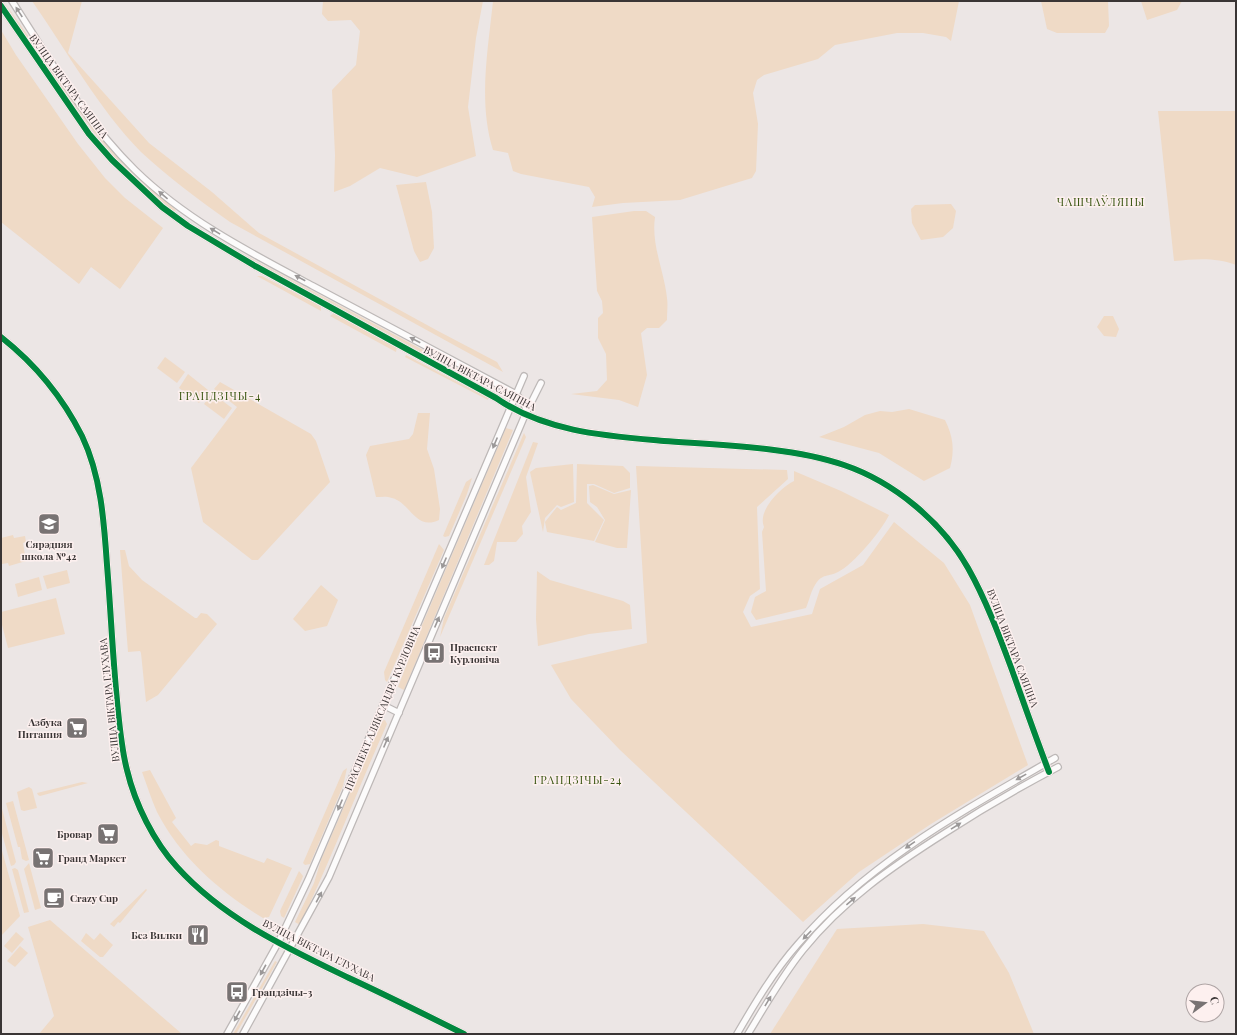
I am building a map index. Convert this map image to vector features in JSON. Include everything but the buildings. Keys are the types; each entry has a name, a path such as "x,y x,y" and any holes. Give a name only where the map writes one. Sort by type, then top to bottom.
{"street":[{"name":"ВУЛІЦА ВІКТАРА САЯПІНА","path":"12,1 65,83 93,122 114,147 148,181 195,218 262,258 516,394 523,402 526,413"},
{"name":"ВУЛІЦА ВІКТАРА САЯПІНА","path":"1,6 89,134 112,160 162,207 188,226 255,266 496,398 510,408 576,430 606,436 744,448 810,456 844,465 874,478 900,495 926,517 946,537 967,566 983,597 997,631 1049,772"},
{"path":"188,226 195,218"},
{"name":"ВУЛІЦА ВІКТАРА ГЛУХАВА","path":"1,337 22,354 48,384 82,436 91,459 98,486 103,516 116,691 127,772 142,811 168,856 184,875 210,899 239,920 278,943 464,1034"},
{"name":"ПРАСПЕКТ АЛЯКСАНДРА КУРЛОВІЧА","path":"227,1034 278,943 308,880 524,376"},
{"name":"ПРАСПЕКТ АЛЯКСАНДРА КУРЛОВІЧА","path":"242,1034 329,877 526,413 541,383"},
{"path":"383,706 399,713"},
{"path":"737,1034 797,944 862,880 914,843 987,797 1055,758"},
{"path":"834,915 871,884 919,850 995,801 1058,767"},
{"path":"748,1034 776,988 803,950 839,908 834,906"}],"shaded area":[{"path":"32,1 82,1 68,53 149,143 212,192 259,233 497,362 503,372 230,222 173,180 141,152 125,135 97,98"},
{"path":"323,1 483,1 476,38 468,107 476,156 417,177 380,168 350,186 334,192 335,155 332,90 356,65 360,31 351,20 328,21 322,14"},
{"path":"493,1 959,1 951,41 946,37 923,33 897,33 835,45 818,59 764,75 757,80 753,93 758,124 756,171 752,178 680,200 623,203 592,207 595,197 589,187 521,174 513,171 508,153 493,150 488,132 485,95 487,57"},
{"path":"1041,1 1108,1 1109,26 1105,33 1057,33 1047,29"},
{"path":"1141,1 1182,1 1177,10 1147,20"},
{"path":"5,3 94,129 119,159 176,210 174,212 117,160 93,131 26,37"},
{"path":"1,30 16,55 78,144 105,178 125,198 163,228 120,289 91,267 79,284 1,222"},
{"path":"1158,111 1236,111 1236,265 1228,262 1198,259 1174,261"},
{"path":"426,182 432,212 434,248 428,259 420,262 414,251 396,185"},
{"path":"951,204 956,211 953,228 943,237 921,240 912,223 911,209 915,205"},
{"path":"634,211 646,211 655,217 654,227 656,248 667,303 667,320 659,328 647,328 641,333 647,375 638,407 619,400 571,394 597,391 607,380 606,354 598,338 598,318 603,313 602,301 597,291 592,217"},
{"path":"202,232 496,389 496,390 445,365"},
{"path":"257,276 262,276 321,306 321,311"},
{"path":"334,313 397,347 396,352 330,316"},
{"path":"1104,316 1113,316 1119,329 1116,337 1104,336 1097,327"},
{"path":"406,355 488,398 488,400 405,357"},
{"path":"165,357 185,372 177,383 157,368"},
{"path":"188,374 208,390 199,403 179,388"},
{"path":"220,382 311,434 316,441 330,482 258,560 252,560 203,522 191,468 237,407 214,389"},
{"path":"212,393 232,408 224,419 204,404"},
{"path":"909,409 945,420 950,432 953,449 950,468 924,481 879,453 819,437 844,427 865,415 880,411 892,412"},
{"path":"418,413 430,413 427,449 434,469 440,509 439,520 431,522 424,522 419,519 404,505 392,498 376,497 366,455 370,446 409,439 413,434"},
{"path":"506,428 513,430 404,690 398,687 420,630"},
{"path":"524,433 526,437 440,637 444,618"},
{"path":"533,442 538,443 526,477 531,512 522,526 523,534 516,542 497,542 494,561 489,565 484,565"},
{"path":"573,464 574,502 561,507 557,505 545,518 543,532 530,472 536,468"},
{"path":"577,464 623,466 630,473 630,488 614,493 594,484 587,484 587,503 604,520 594,541 547,532 545,522 557,507 561,510 576,503"},
{"path":"636,466 787,470 788,479 757,507 760,589 750,596 743,612 751,627 812,614 820,589 863,565 894,522 944,563 970,605 1028,765 931,824 859,872 803,922 620,750 571,699 551,665 647,643"},
{"path":"794,471 841,491 889,515 874,538 859,555 835,574 823,577 818,581 812,590 806,608 756,620 751,612 755,597 766,591 762,532 764,527 764,514 767,507 777,494 788,484 794,481"},
{"path":"472,478 467,494 449,536 445,537 443,536 466,482"},
{"path":"593,485 614,494 631,490 627,548 617,548 595,542 605,520 597,507 590,502 589,486"},
{"path":"13,535 14,538 25,536 26,542 23,543 26,561 9,566 8,563 2,564 1,566 1,538"},
{"path":"439,544 444,550 387,682 385,680 384,672"},
{"path":"120,550 125,550 129,566 142,580 195,618 197,618 201,613 207,614 217,624 158,695 146,702 141,653 140,651 128,652"},
{"path":"67,570 70,583 47,589 43,576"},
{"path":"537,571 550,580 623,601 630,605 632,629 589,634 538,646 536,619"},
{"path":"39,577 42,590 18,597 15,584"},
{"path":"321,585 338,600 327,626 305,631 293,619"},
{"path":"56,598 65,634 8,648 1,621 1,612"},
{"path":"385,720 387,724 300,925 295,922 314,883 321,860 381,721"},
{"path":"347,768 343,786 310,864 305,865 303,863 343,771"},
{"path":"150,770 176,818 172,822 191,846 195,843 207,845 216,840 219,841 219,846 264,863 267,858 292,868 269,917 263,918 232,897 202,872 177,844 157,812 151,797 142,772"},
{"path":"82,782 88,783 40,796 37,793"},
{"path":"29,787 32,789 37,808 24,811 21,810 17,792"},
{"path":"13,801 29,860 26,861 22,859 20,847 18,847 6,803"},
{"path":"1,805 16,862 11,866 1,830"},
{"path":"1,847 20,916 1,936"},
{"path":"29,863 41,908 35,910 24,869"},
{"path":"15,868 18,870 29,912 24,913 12,869"},
{"path":"299,871 303,876 284,918 281,916 280,911"},
{"path":"146,889 147,890 120,923 118,922 114,927 110,924"},
{"path":"50,920 182,1034 39,1034 54,1016 28,927"},
{"path":"923,924 984,931 1009,973 1034,1034 770,1034 837,929"},
{"path":"16,932 24,939 12,953 4,946"},
{"path":"86,933 94,940 100,933 113,945 103,957 100,957 81,941"},
{"path":"20,946 28,953 15,967 7,961"},
{"path":"275,961 277,962 236,1034 233,1034"}],"cycle path":[{"path":"1,6 89,134 112,160 162,207 188,226 255,266 515,409 556,425 599,434 756,448 802,454 824,459 863,472 898,493 931,520 945,535 968,568 981,593 997,631 1049,772"},
{"path":"1,337 25,358 57,395 82,436 94,467 103,515 120,733 127,770 135,796 153,834 177,867 195,885 215,902 257,931 464,1034"}],"place":[{"name":"Сярэдняя школа №42","path":"49,524"},
{"name":"Праспект Курловіча","path":"434,653"},
{"name":"Азбука Питания","path":"77,728"},
{"name":"Бровар","path":"108,834"},
{"name":"Гранд Маркет","path":"43,858"},
{"name":"Crazy Cup","path":"54,898"},
{"name":"Без Вилки","path":"198,935"},
{"name":"Грандзічы-3","path":"237,992"}],"district":[{"name":"ЧАШЧАЎЛЯНЫ","path":"1101,201"},
{"name":"ГРАНДЗІЧЫ-4","path":"220,395"},
{"name":"ГРАНДЗІЧЫ-24","path":"578,779"}]}
